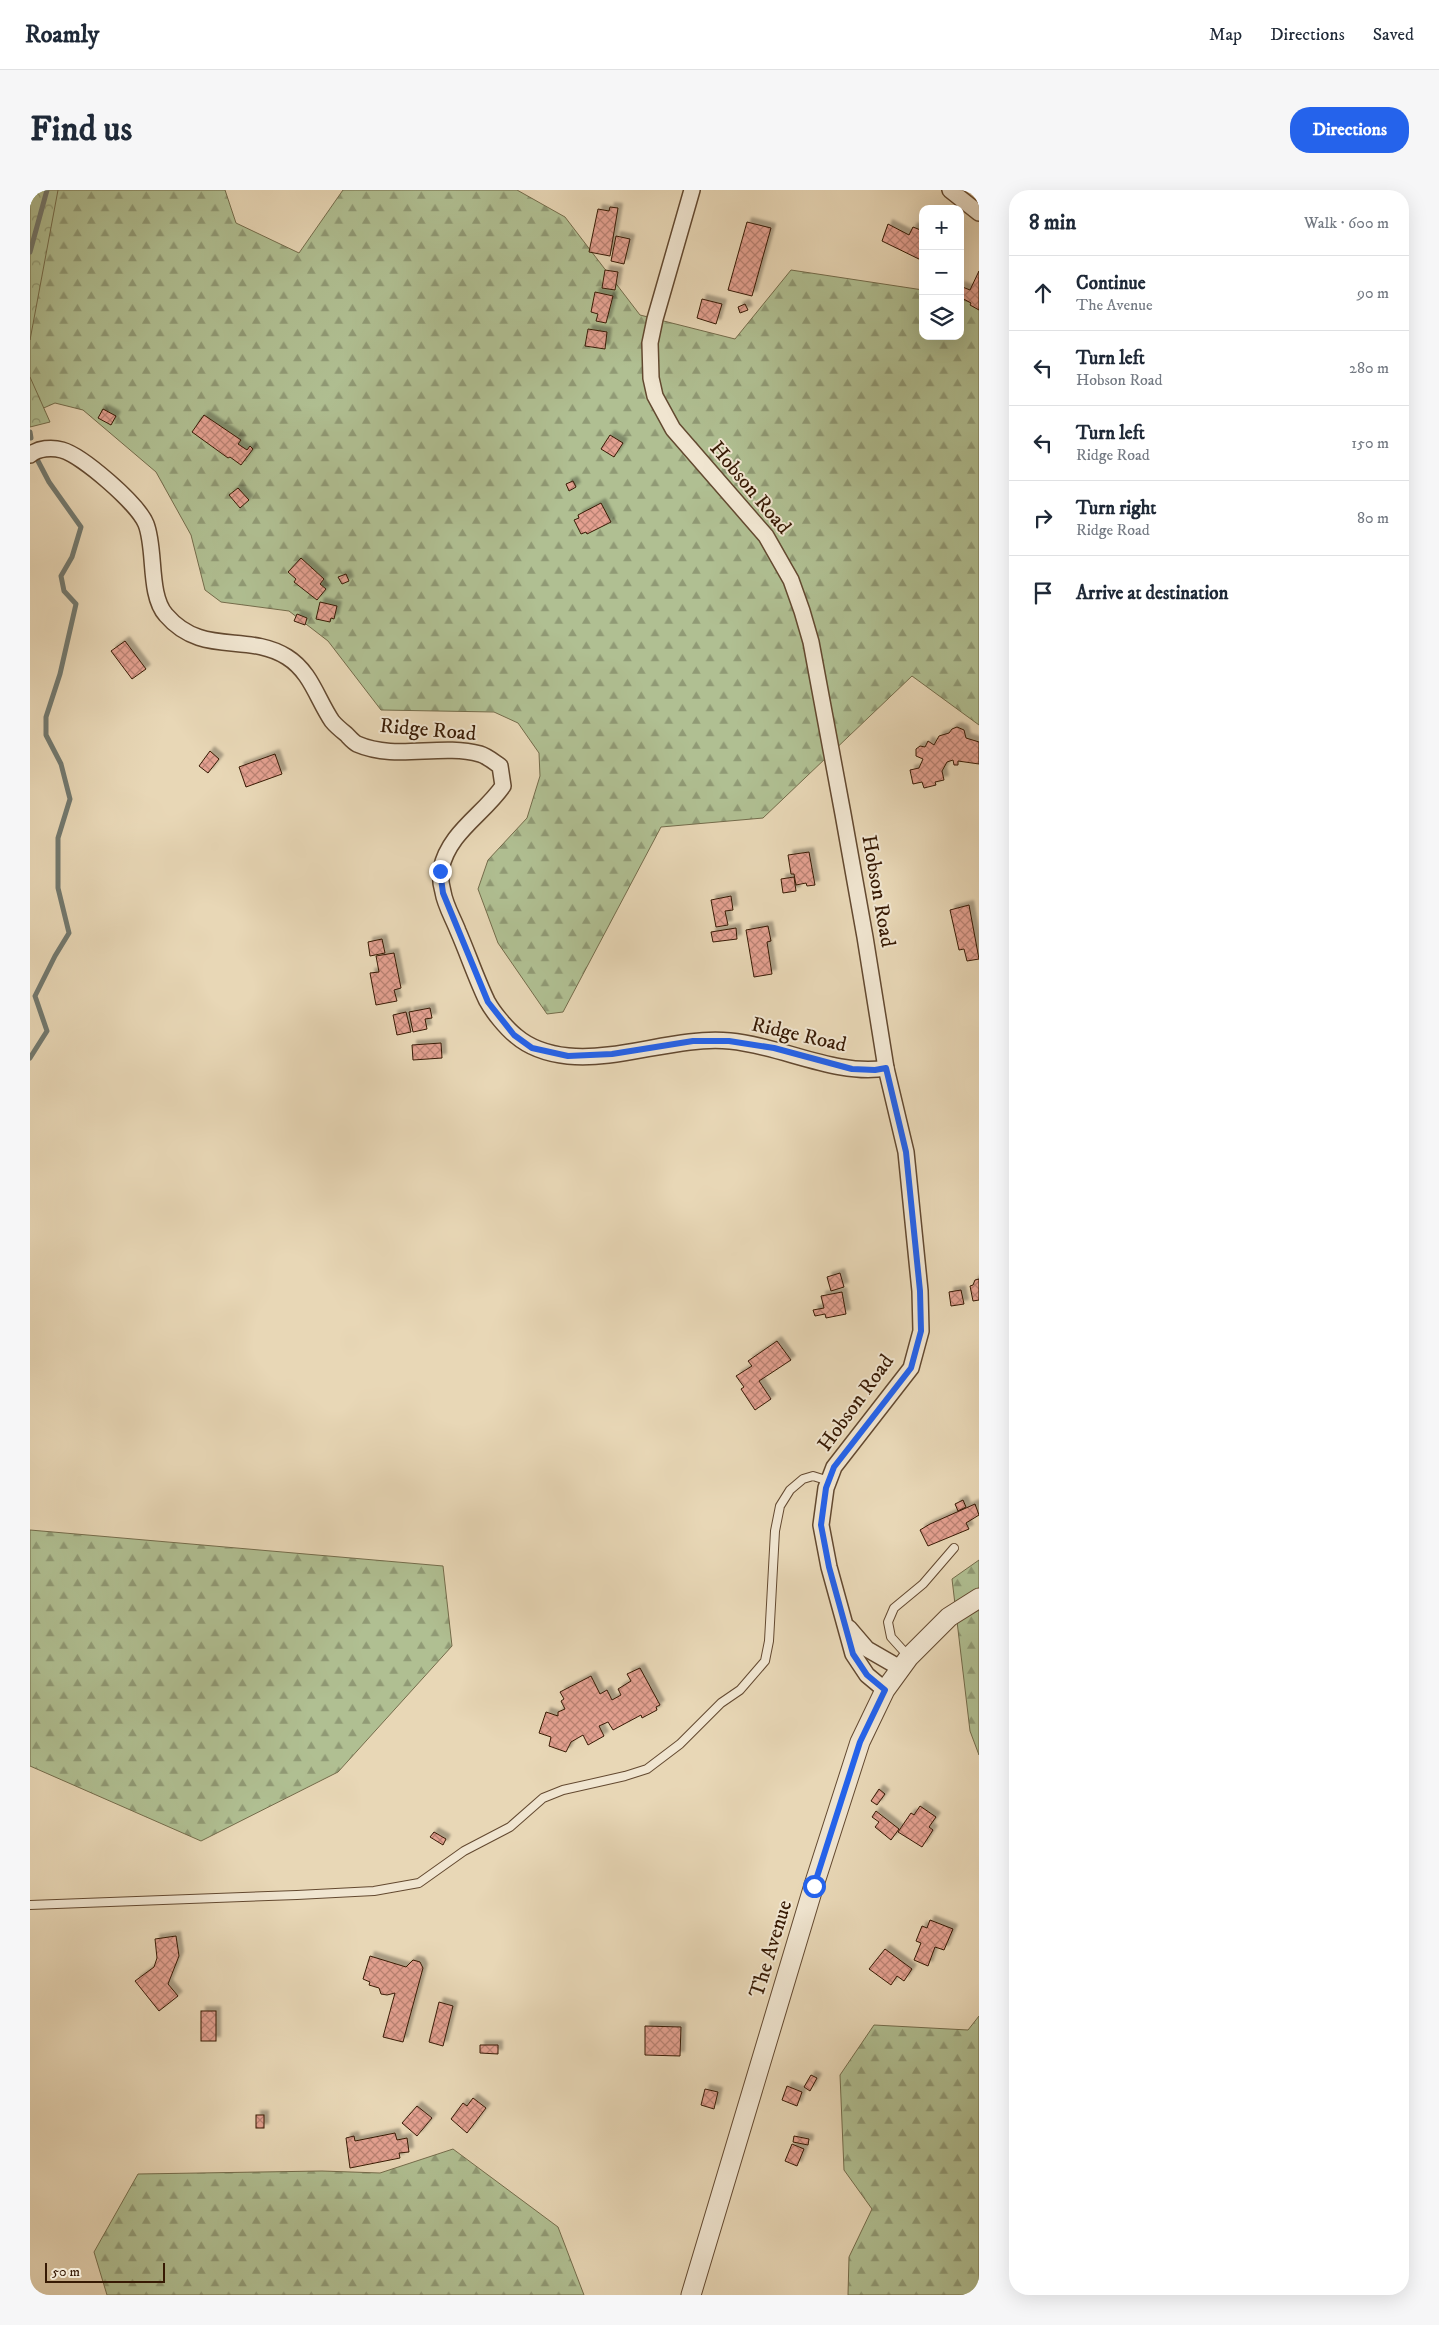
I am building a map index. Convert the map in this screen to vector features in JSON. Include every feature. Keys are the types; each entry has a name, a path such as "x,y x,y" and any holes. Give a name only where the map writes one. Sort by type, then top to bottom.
{"street":[{"name":"Hobson Road","path":"692,190 655,319 650,343 651,378 655,396 673,429 750,517 770,543 791,580 802,611 811,642 849,846 886,1068 906,1152 920,1291 921,1331 911,1368 834,1467 823,1507 821,1525 829,1567 853,1654 860,1667 885,1690"},
{"path":"950,190 979,213"},
{"name":"Ridge Road","path":"30,455 42,449 52,448 75,455 129,500 146,522 151,542 157,595 164,614 187,634 218,643 264,646 288,657 311,681 333,722 356,744 392,752 453,749 482,755 500,766 503,786 495,798 462,829 448,849 440,871 443,893 488,1002 514,1035 532,1048 568,1056 612,1054 693,1041 729,1041 774,1048 852,1069 875,1070 886,1068"},
{"name":"The Avenue","path":"691,2295 814,1886 860,1742 885,1690 904,1662 949,1617 979,1598"},
{"name":"Hobson Road","path":"845,1622 856,1638 867,1649 904,1662"}],"lane":[{"path":"30,1905 374,1891 419,1883 464,1851 510,1827 543,1798 563,1790 647,1769 680,1744 721,1703 740,1690 765,1661 769,1641 775,1532 780,1506 790,1490 803,1479 813,1476 829,1481"},
{"path":"904,1662 891,1637 888,1622 894,1608 923,1584 954,1548"}],"green space":[{"path":"30,190 225,190 236,223 299,253 343,190 517,190 565,217 640,315 735,339 791,270 919,289 919,340 964,340 964,300 979,305 979,725 912,676 763,818 661,827 563,1012 547,1014 498,943 478,889 488,860 527,818 540,776 539,753 518,723 494,712 381,710 328,641 289,611 221,602 205,590 191,535 156,472 83,410 55,403 30,414"},
{"path":"30,190 58,190 30,340"},
{"path":"30,377 50,422 30,427"},
{"path":"30,1530 443,1566 452,1646 338,1772 201,1841 30,1766"},
{"path":"979,1560 979,1755 970,1731 952,1579"},
{"path":"979,2016 979,2295 848,2295 849,2257 872,2209 844,2170 840,2075 874,2025 968,2030"},
{"path":"453,2149 558,2227 584,2295 107,2295 94,2252 138,2174 322,2171 380,2173"}],"building":[{"path":"610,207 618,208 610,256 589,252 598,209 609,211"},
{"path":"747,222 771,228 752,296 728,290"},
{"path":"888,224 909,235 913,227 919,229 919,259 882,241"},
{"path":"616,236 630,239 624,264 611,261"},
{"path":"605,270 618,272 615,290 602,288"},
{"path":"979,271 979,310 964,299 964,288 970,290"},
{"path":"595,292 613,296 606,323 596,321 598,314 591,312"},
{"path":"702,299 722,304 716,324 697,318"},
{"path":"745,304 748,310 740,313 738,307"},
{"path":"588,329 607,332 605,349 585,346"},
{"path":"103,409 116,416 111,425 98,418"},
{"path":"204,415 241,440 238,444 247,450 250,446 253,449 241,465 192,432"},
{"path":"610,435 623,443 614,457 601,449"},
{"path":"573,481 576,487 569,491 566,484"},
{"path":"238,488 249,500 240,508 229,495"},
{"path":"601,503 611,522 587,534 586,532 581,534 574,520 579,518 578,515"},
{"path":"301,558 324,579 320,584 326,589 317,600 294,582 296,579 288,572"},
{"path":"346,574 349,581 342,584 338,577"},
{"path":"320,602 337,606 334,619 331,618 330,622 316,619"},
{"path":"297,614 307,618 305,625 294,621"},
{"path":"125,641 146,669 132,679 111,651"},
{"path":"957,727 964,730 966,738 979,742 979,764 958,761 958,765 954,765 953,760 947,762 942,771 944,780 935,782 936,785 924,788 922,782 913,784 910,770 919,768 923,759 916,756 916,749 920,746 925,747 928,741 934,745 939,736 949,733"},
{"path":"210,751 219,759 208,773 199,766"},
{"path":"275,754 282,774 246,787 239,767"},
{"path":"809,852 815,885 807,886 806,883 796,885 794,874 791,874 788,855"},
{"path":"794,877 796,891 783,893 781,879"},
{"path":"731,896 733,910 725,911 728,925 716,927 711,900"},
{"path":"969,905 979,959 967,961 964,949 959,950 950,910"},
{"path":"768,926 771,941 767,942 772,974 754,977 746,930"},
{"path":"736,928 737,939 713,942 711,932"},
{"path":"382,939 385,953 370,956 368,942"},
{"path":"394,953 401,988 394,990 397,1001 376,1005 370,973 379,972 376,956"},
{"path":"430,1008 432,1018 425,1019 427,1029 413,1032 409,1012"},
{"path":"406,1012 411,1032 397,1035 393,1015"},
{"path":"441,1043 442,1058 413,1060 412,1045"},
{"path":"840,1273 844,1287 831,1291 827,1277"},
{"path":"979,1279 979,1300 973,1301 970,1286 973,1285 975,1280"},
{"path":"961,1290 964,1304 951,1306 949,1292"},
{"path":"842,1292 846,1314 826,1318 825,1314 815,1316 813,1310 824,1308 821,1296"},
{"path":"777,1341 791,1360 759,1381 771,1399 755,1410 741,1389 744,1387 736,1376 752,1366 748,1361"},
{"path":"963,1500 966,1507 958,1511 955,1504"},
{"path":"975,1504 979,1515 966,1523 969,1529 928,1546 920,1530"},
{"path":"640,1668 660,1705 656,1707 657,1710 642,1718 641,1715 613,1730 608,1722 599,1726 604,1736 588,1745 583,1735 571,1742 566,1752 549,1746 551,1737 539,1733 546,1712 558,1716 558,1712 565,1709 561,1701 564,1699 560,1692 591,1676 600,1694 607,1690 612,1700 621,1695 618,1689 631,1681 627,1674"},
{"path":"879,1789 885,1794 877,1805 871,1801"},
{"path":"920,1806 936,1817 929,1827 933,1830 922,1847 898,1832 911,1813 914,1815"},
{"path":"876,1811 899,1829 891,1840 875,1827 879,1822 872,1817"},
{"path":"434,1832 446,1839 443,1845 430,1837"},
{"path":"930,1920 953,1929 944,1950 935,1947 928,1966 914,1960 921,1943 916,1941 922,1926 927,1928"},
{"path":"176,1936 179,1956 168,1984 178,1996 159,2011 135,1981 154,1967 157,1958 155,1939"},
{"path":"885,1949 912,1969 904,1981 897,1976 891,1985 869,1969"},
{"path":"370,1956 406,1967 413,1960 420,1962 423,1968 403,2042 383,2037 395,1993 381,1994 379,1988 369,1985 370,1982 363,1979"},
{"path":"439,2002 453,2006 443,2046 429,2042"},
{"path":"201,2011 216,2011 216,2041 201,2041"},
{"path":"645,2026 681,2027 680,2056 645,2055"},
{"path":"480,2045 498,2045 498,2054 480,2053"},
{"path":"811,2075 817,2078 810,2091 804,2087"},
{"path":"787,2086 802,2092 797,2106 782,2100"},
{"path":"705,2089 718,2092 714,2109 701,2105"},
{"path":"473,2098 486,2108 467,2133 451,2119 463,2103 467,2106"},
{"path":"417,2106 432,2118 417,2136 402,2123"},
{"path":"256,2115 264,2115 264,2128 256,2128"},
{"path":"395,2133 397,2140 407,2138 409,2152 399,2153 400,2158 350,2168 346,2138 354,2136 355,2141"},
{"path":"794,2136 809,2139 808,2145 793,2142"},
{"path":"792,2144 804,2149 797,2166 785,2161"}],"waterway":[{"path":"30,252 47,190"},
{"path":"30,432 31,438"},
{"path":"30,1058 47,1031 35,996 69,933 58,888 58,838 70,799 61,764 46,735 46,717 60,674 76,604 64,591 61,576 72,557 81,527 49,482 38,461"}],"route":[{"path":"440,871 443,893 488,1002 514,1035 532,1048 568,1056 612,1054 693,1041 729,1041 774,1048 852,1069 875,1070 886,1068 906,1152 920,1291 921,1331 911,1368 846,1450 834,1467 826,1488 821,1525 829,1567 853,1654 867,1675 885,1690 860,1742 814,1886"}]}
